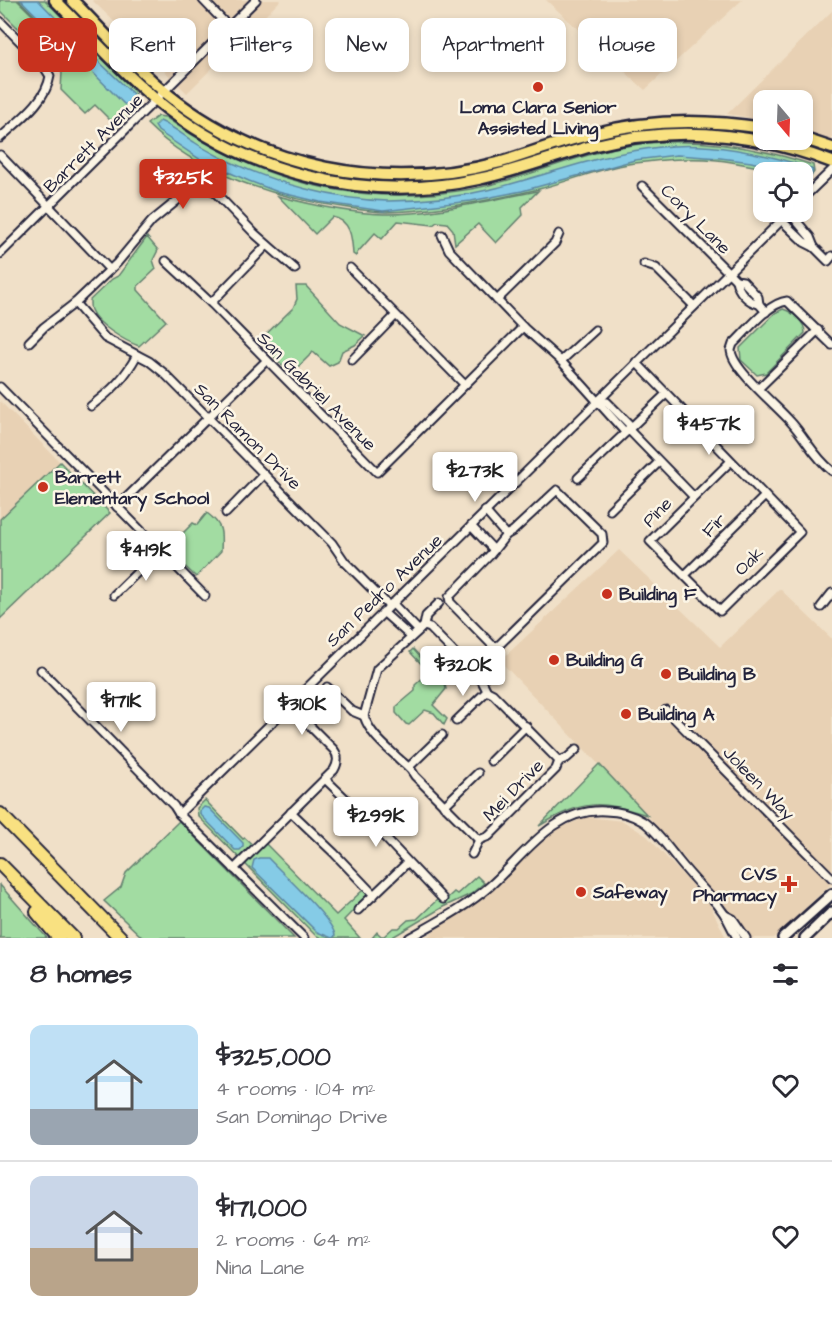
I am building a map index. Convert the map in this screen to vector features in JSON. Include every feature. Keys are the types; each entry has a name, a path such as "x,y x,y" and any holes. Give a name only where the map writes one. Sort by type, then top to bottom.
{"highway":[{"path":"0,814 121,938"},
{"path":"0,864 72,938"},
{"path":"27,892 38,913 59,938"}],"main road":[{"path":"55,0 156,100 202,133 258,161 300,175 364,186 410,188 453,184 500,174 596,145 628,138 669,134 716,135 754,140 793,149 832,162"},
{"path":"72,0 165,92 193,113 221,130 279,156 334,170 389,176 431,174 475,168 592,134 642,124 696,122 753,127"},
{"path":"813,142 832,148"},
{"path":"783,938 832,894"},
{"path":"817,927 819,917 832,904"},
{"path":"805,938 832,912"}],"street":[{"path":"203,0 220,18"},
{"name":"Barrett Avenue","path":"238,18 256,0"},
{"path":"0,21 43,65 50,76 48,85 38,102 0,138"},
{"name":"Barrett Avenue","path":"0,254 208,48"},
{"path":"0,155 110,270"},
{"path":"813,188 832,170"},
{"path":"29,342 110,270 152,221 201,181 207,184 231,211 295,269"},
{"name":"Cory Lane","path":"642,186 735,280 743,281 758,297 759,304 766,312"},
{"name":"San Pedro Avenue","path":"179,814 779,222"},
{"path":"783,222 828,261 832,256"},
{"path":"798,222 810,237 814,247"},
{"path":"497,300 555,243 559,234"},
{"path":"442,235 449,250 497,300 561,361 599,400 602,408 628,429 693,496"},
{"path":"211,303 267,245"},
{"name":"San Gabriel Avenue","path":"166,261 211,303 377,472 523,327"},
{"path":"644,264 656,268 694,306"},
{"path":"350,268 464,384"},
{"path":"832,345 787,301 776,304 766,312 734,344 731,350 735,364 791,421 813,452 832,471"},
{"name":"San Ramon Drive","path":"75,303 105,338 164,373 332,543 345,562 388,607 398,625 411,637"},
{"path":"352,360 395,316"},
{"path":"561,361 595,330"},
{"path":"759,388 818,330"},
{"path":"91,406 117,386 137,355"},
{"path":"117,507 266,361"},
{"path":"636,362 765,496"},
{"path":"0,387 205,596"},
{"path":"578,478 666,393"},
{"name":"Pine","path":"720,610 650,541 731,460"},
{"path":"610,510 659,462"},
{"path":"226,513 264,474"},
{"path":"557,490 602,534 603,543 498,646 492,645 450,602 449,597 494,550 506,535 557,490"},
{"name":"Oak","path":"720,610 800,532 765,496"},
{"name":"Fir","path":"685,575 765,496"},
{"path":"485,511 506,535"},
{"path":"471,525 494,550"},
{"path":"114,595 160,550"},
{"path":"821,607 832,593"},
{"path":"439,603 426,616 421,628 377,669 364,716 369,730 400,761 410,766 415,776 479,840"},
{"name":"San Ramon Drive","path":"388,607 421,628 430,628 482,681 487,691 493,694 559,760"},
{"path":"398,625 405,624 407,617"},
{"path":"41,670 174,806 179,814 304,938"},
{"path":"327,687 352,711 364,716"},
{"path":"456,721 487,691"},
{"path":"234,869 338,764 338,755 334,750 288,704"},
{"name":"Joleen Way","path":"666,710 832,878"},
{"path":"490,761 526,726"},
{"path":"410,766 442,735"},
{"name":"Mei Drive","path":"472,854 479,840 489,836 556,769 559,760 567,758 577,749"},
{"path":"444,806 478,773"},
{"path":"325,779 372,824 443,899"},
{"path":"409,938 471,901 556,823 587,811 612,811 644,822 725,915 737,938"},
{"path":"291,812 374,895"},
{"path":"358,910 407,863"},
{"path":"725,915 733,920 746,938"}],"shaded area":[{"path":"92,0 281,0 263,18 208,18 208,72 187,93 166,72 196,72 196,18 110,18"},
{"path":"546,0 742,0 677,60 677,18 578,18 578,29"},
{"path":"832,11 832,141 813,134 813,90 753,90 753,118 727,114"},
{"path":"625,72 664,72 645,90"},
{"name":"Barrett Elementary School","path":"0,401 110,513 0,619"},
{"path":"619,550 720,647 780,589 832,639 832,883 774,938 744,938 687,861 647,815 500,661"},
{"path":"586,817 623,821 647,836 710,905 726,938 426,938 438,927 476,904 555,830"}],"green space":[{"path":"0,0 17,0 35,18 18,18 18,28 0,10"},
{"path":"19,0 45,0 63,18 37,18"},
{"path":"97,53 109,65 109,72 115,72 134,91 137,102 131,113 117,127 95,105 85,114 61,90 62,72 97,72"},
{"path":"158,116 165,117 200,140 273,173 350,192 389,195 430,194 471,189 509,180 601,151 669,142 742,147 803,162 753,162 753,166 707,159 635,163 539,189 482,201 424,210 386,212 323,204 241,182 190,157 167,142 147,124"},
{"path":"538,191 522,207 523,215 496,243 478,224 455,244 453,230 447,223 437,222 433,225 398,221 382,239 375,233 356,256 353,254 349,231 343,222 332,217 315,234 278,196 343,210 402,214 441,210"},
{"path":"147,237 158,250 153,260 156,269 138,286 138,290 166,321 139,346 105,327 94,316 90,300 118,276"},
{"path":"296,286 306,286 340,323 365,336 355,345 342,351 338,362 329,366 313,352 291,374 259,341 293,308 297,299"},
{"path":"783,309 798,318 805,333 766,373 757,375 741,360 740,348 775,313"},
{"name":"Barrett Elementary School","path":"60,462 110,513 0,619 0,519"},
{"path":"207,513 219,525 221,551 196,577 167,549 193,523 197,525"},
{"path":"413,649 445,684 446,689 433,705 447,719 444,725 434,713 425,710 409,725 396,713 396,707 415,691 415,685 427,674 427,670 410,652"},
{"path":"599,764 647,815 616,807 592,805 568,811 539,826"},
{"path":"205,800 243,839 245,838 258,850 265,843 336,915 363,890 368,895 344,920 360,938 321,938 315,935 198,816 197,808"},
{"path":"179,821 294,938 143,938 104,901 121,887 126,873"},
{"path":"477,876 484,883 471,894 443,907 391,938 372,938 377,932 384,936 408,920 417,919 438,899 442,903 454,892 457,894"},
{"path":"0,885 47,938 0,938"}],"water":[{"path":"21,0 38,0 56,18 39,18"},
{"path":"97,60 132,93 135,100 131,105 124,104 92,72 97,72"},
{"path":"160,121 214,154 264,176 326,194 368,200 414,200 467,194 617,154 660,147 716,147 790,162 753,163 677,155 635,160 522,191 471,201 383,211 320,202 278,192 201,160 158,131 155,126"},
{"path":"204,807 209,808 243,843 240,850 235,850 200,814"},
{"path":"268,858 306,897 326,919 335,936 332,938 317,932 252,868 254,860"}],"place":[{"name":"Loma Clara Senior Assisted Living","path":"538,87"},
{"name":"Barrett Elementary School","path":"43,487"},
{"name":"Building F","path":"607,594"},
{"name":"Building G","path":"554,660"},
{"name":"Building B","path":"666,674"},
{"name":"Building A","path":"626,714"},
{"name":"CVS Pharmacy","path":"789,884"},
{"name":"Safeway","path":"581,892"}]}
